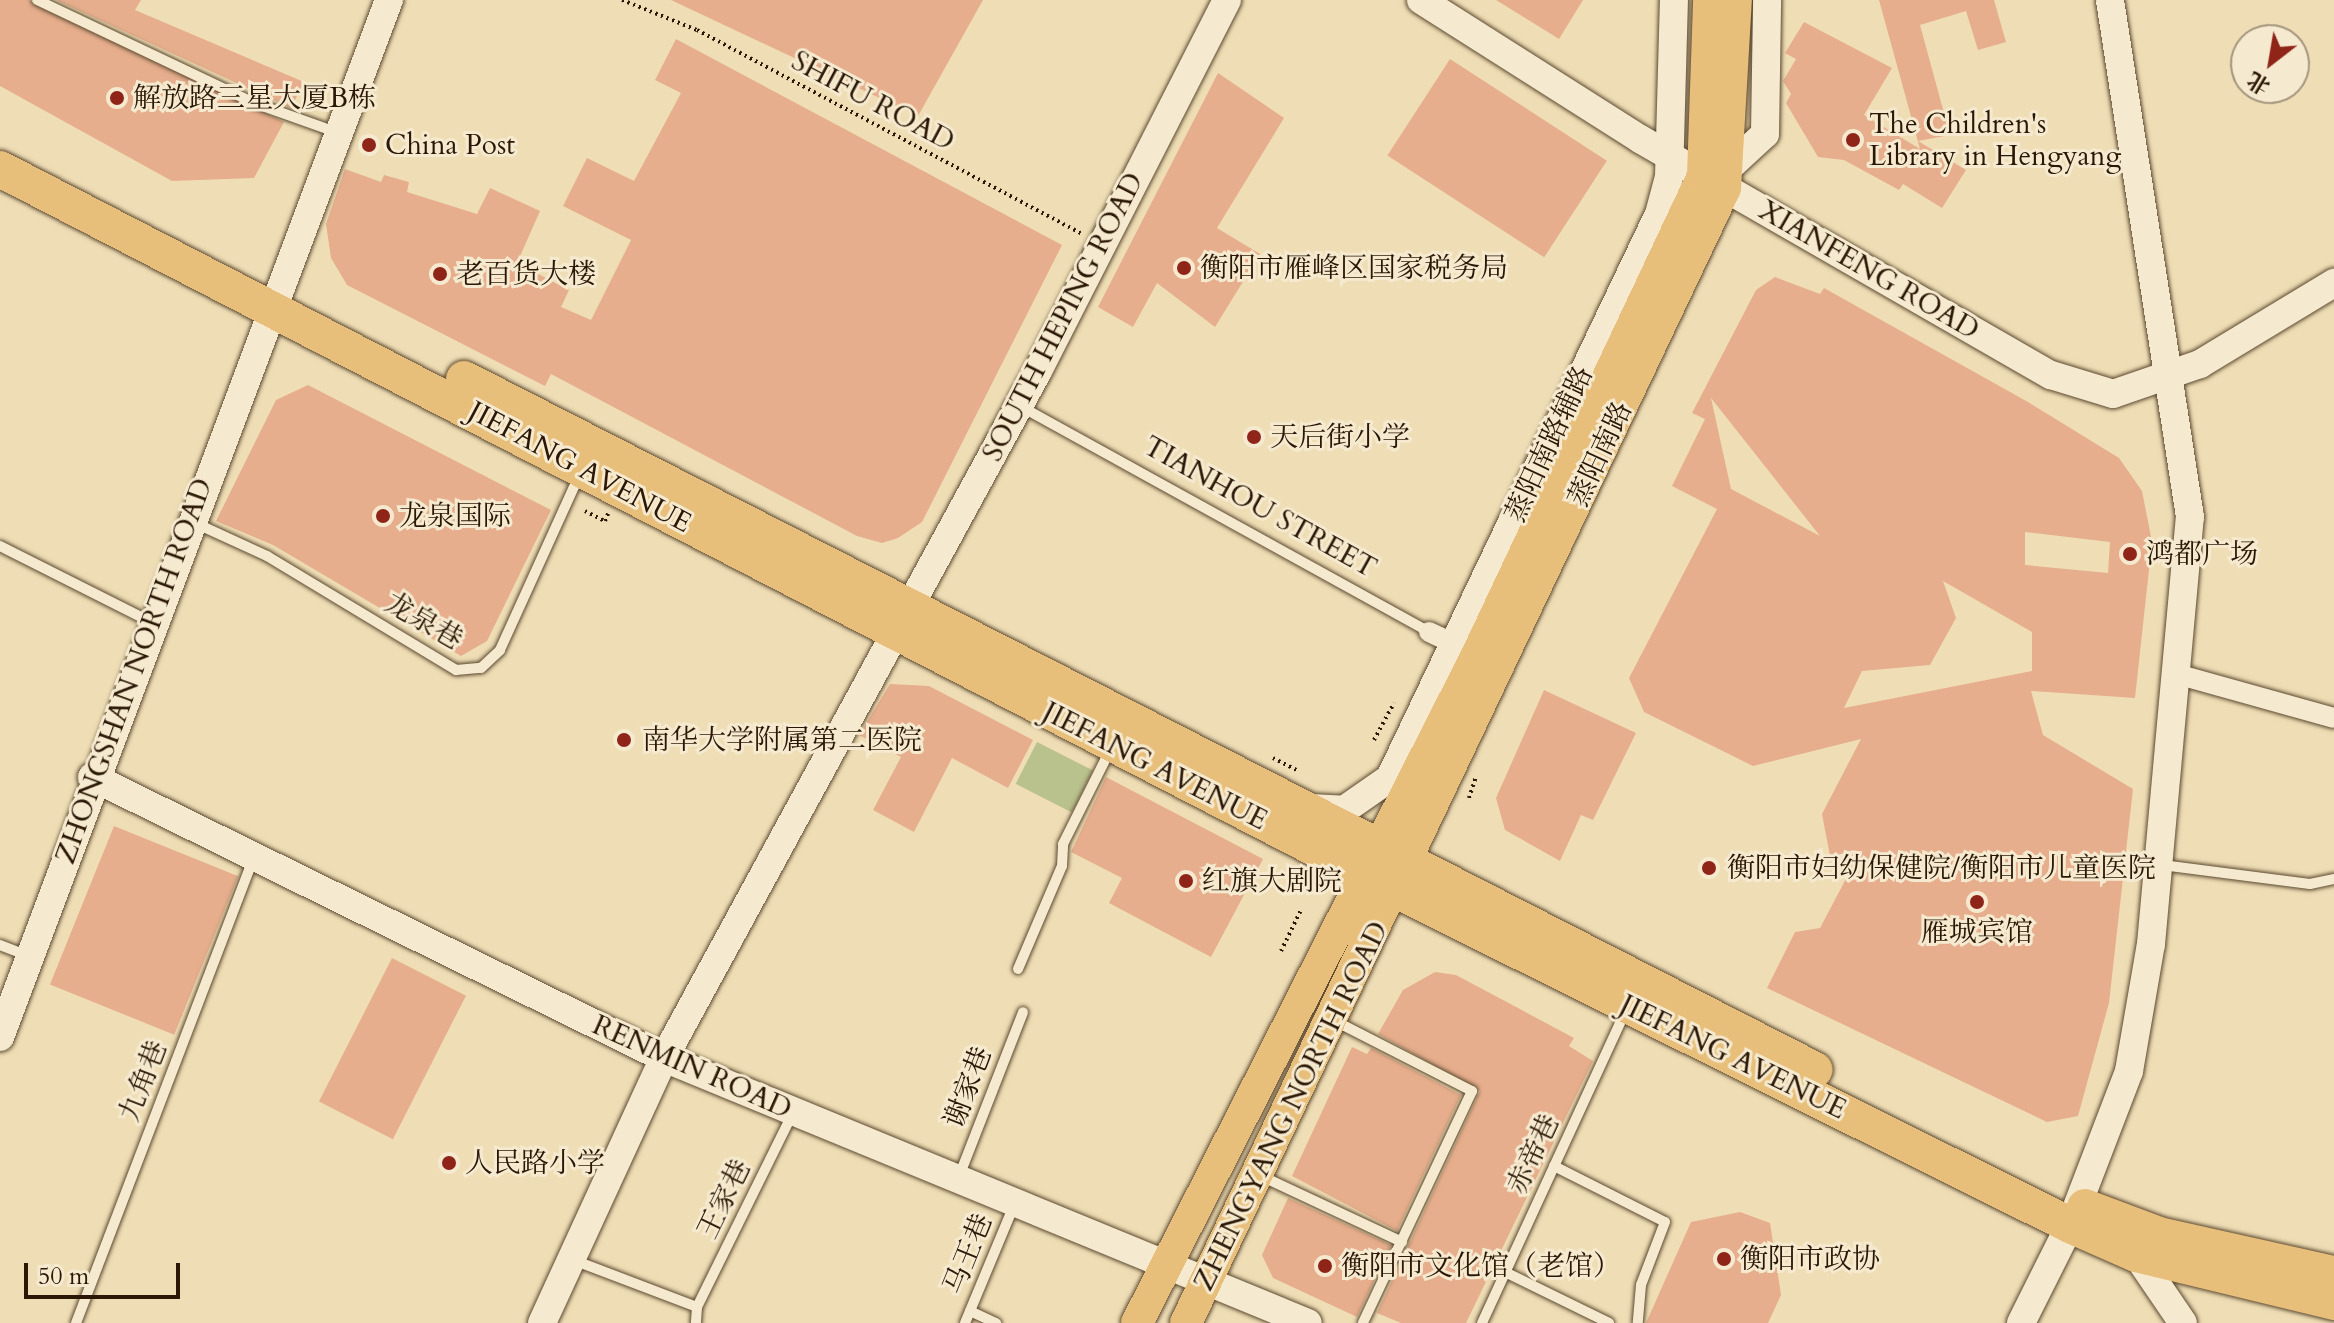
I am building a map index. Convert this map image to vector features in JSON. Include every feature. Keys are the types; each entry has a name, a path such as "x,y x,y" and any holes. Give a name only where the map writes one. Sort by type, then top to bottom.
{"highway":[{"name":"JIEFANG AVENUE","path":"0,147 274,296 902,619 1301,807 1386,868 1628,1005 2074,1215 2334,1274"},
{"name":"JIEFANG AVENUE","path":"0,169 274,296 583,485 902,619 1113,745 1386,868 2074,1215 2136,1254 2334,1302"}],"main road":[{"path":"1386,868 1453,643 1715,173 1709,0"},
{"name":"蒸阳南路","path":"1386,868 1715,173 1736,0"},
{"name":"ZHENGYANG NORTH ROAD","path":"1186,1323 1333,1020 1386,868"},
{"name":"ZHENGYANG NORTH ROAD","path":"1137,1323 1166,1265 1386,868"}],"street":[{"name":"ZHONGSHAN NORTH ROAD","path":"0,1037 92,777 389,0"},
{"name":"SOUTH HEPING ROAD","path":"542,1323 576,1261 664,1058 1019,405 1227,0"},
{"name":"XIANFENG ROAD","path":"1421,0 2051,375 2113,394 2166,368 2334,269"},
{"name":"XIANFENG ROAD","path":"1453,0 1670,147"},
{"name":"蒸阳南路辅路","path":"1301,807 1344,810 1390,778 1659,214 1670,147 1674,0"},
{"path":"1715,173 1765,134 1767,0"},
{"path":"2021,1323 2074,1215 2129,1071 2151,944 2173,673 2190,517 2110,0"},
{"name":"XIANFENG ROAD","path":"2166,368 2200,364 2334,283"},
{"path":"2173,673 2334,718"},
{"name":"RENMIN ROAD","path":"92,777 664,1058 1308,1323"},
{"path":"2136,1254 2183,1323"}],"lane":[{"path":"37,0 239,97 337,133"},
{"name":"TIANHOU STREET","path":"1019,405 1453,643"},
{"name":"龙泉巷","path":"189,521 267,556 456,670 481,668 500,650 583,485"},
{"path":"0,546 151,622"},
{"path":"1018,969 1062,866 1063,844 1113,745"},
{"name":"九角巷","path":"76,1323 255,857"},
{"path":"2156,864 2310,884 2334,879"},
{"path":"0,945 30,956"},
{"name":"赤帝巷","path":"1482,1323 1628,1005"},
{"name":"谢家巷","path":"958,1180 1023,1012"},
{"path":"1333,1020 1472,1091 1363,1323"},
{"name":"王家巷","path":"697,1307 793,1113"},
{"path":"1554,1166 1665,1222 1641,1285 1638,1323"},
{"path":"1258,1175 1402,1242"},
{"name":"马王巷","path":"965,1323 1015,1203"},
{"path":"576,1261 697,1307 696,1323"},
{"path":"1505,1272 1609,1323"},
{"path":"970,1311 996,1323"}],"path":[{"name":"SHIFU ROAD","path":"622,0 697,30 1102,244"},
{"path":"583,485 608,514 605,521 585,511"},
{"path":"1374,740 1394,703"},
{"path":"1273,758 1298,771"},
{"path":"1281,951 1301,910"}],"green space":[{"path":"1037,742 1093,771 1072,812 1016,784"}],"building":[{"name":"解放路三星大厦B栋","path":"0,0 29,0 284,122 254,178 172,181 0,86"},
{"path":"56,0 141,0 135,10 304,82 291,108"},
{"path":"671,0 983,0 918,116"},
{"path":"1496,0 1583,0 1559,39"},
{"path":"1879,0 1994,0 2006,42 1978,50 1966,11 1920,25 1950,135 1918,141 1966,170 1942,208 1903,184 1899,190 1844,160 1818,157 1786,103 1791,94 1783,81 1796,59 1785,53 1804,22 1892,68 1864,115 1920,149"},
{"path":"676,39 1062,245 922,522 898,538 882,543 857,536 551,374 545,386 347,285 331,258 326,224 345,169 381,182 384,175 409,182 407,192 477,214 490,188 540,211 517,263 569,290 561,307 591,320 631,240 563,206 587,158 634,181 681,93 655,80"},
{"path":"1450,59 1607,161 1544,257 1387,155"},
{"path":"1218,73 1284,118 1217,228 1260,254 1215,327 1157,283 1133,327 1098,307"},
{"path":"1775,277 1820,294 1824,288 2028,402 2119,458 2142,491 2152,542 2135,698 2031,691 2043,735 2133,789 2109,1003 2078,1116 2047,1122 1767,988 1795,932 1820,928 1848,875 1831,861 1822,814 1861,739 1753,766 1644,712 1629,678 1717,509 1672,486 1705,419 1692,413 1756,290","holes":["1711,398 1820,536 1731,489","2025,532 2110,542 2108,573 2025,565","1943,581 2032,632 2032,671 1844,708 1862,671 1930,665 1956,618"]},
{"name":"龙泉国际","path":"308,385 551,510 487,641 461,656 273,545 216,521 276,400"},
{"path":"890,684 929,686 1033,740 1008,788 952,758 914,832 873,810 901,757 859,735"},
{"path":"1544,690 1636,733 1593,820 1581,815 1560,861 1505,830 1496,798"},
{"name":"红旗大剧院","path":"1106,777 1263,859 1211,957 1109,903 1122,878 1071,852"},
{"path":"114,826 238,876 174,1035 50,985"},
{"path":"392,958 466,996 393,1139 319,1101"},
{"path":"1435,972 1456,975 1574,1038 1569,1046 1593,1061 1466,1323 1401,1323 1377,1313 1480,1091 1378,1034 1403,990"},
{"path":"1352,1047 1367,1054 1371,1048 1461,1095 1397,1231 1292,1176"},
{"name":"衡阳市文化馆（老馆）","path":"1288,1198 1391,1245 1357,1317 1273,1278 1262,1255"},
{"name":"衡阳市政协","path":"1740,1212 1770,1223 1781,1295 1768,1323 1646,1323 1691,1222"}],"place":[{"name":"解放路三星大厦B栋","path":"117,98"},
{"name":"The Children's Library in Hengyang","path":"1853,140"},
{"name":"China Post","path":"369,145"},
{"name":"衡阳市雁峰区国家税务局","path":"1184,268"},
{"name":"老百货大楼","path":"440,274"},
{"name":"天后街小学","path":"1254,437"},
{"name":"龙泉国际","path":"383,516"},
{"name":"鸿都广场","path":"2130,554"},
{"name":"南华大学附属第二医院","path":"624,740"},
{"name":"衡阳市妇幼保健院/衡阳市儿童医院","path":"1709,868"},
{"name":"红旗大剧院","path":"1186,881"},
{"name":"雁城宾馆","path":"1977,902"},
{"name":"人民路小学","path":"449,1163"},
{"name":"衡阳市政协","path":"1724,1259"},
{"name":"衡阳市文化馆（老馆）","path":"1325,1266"}]}
